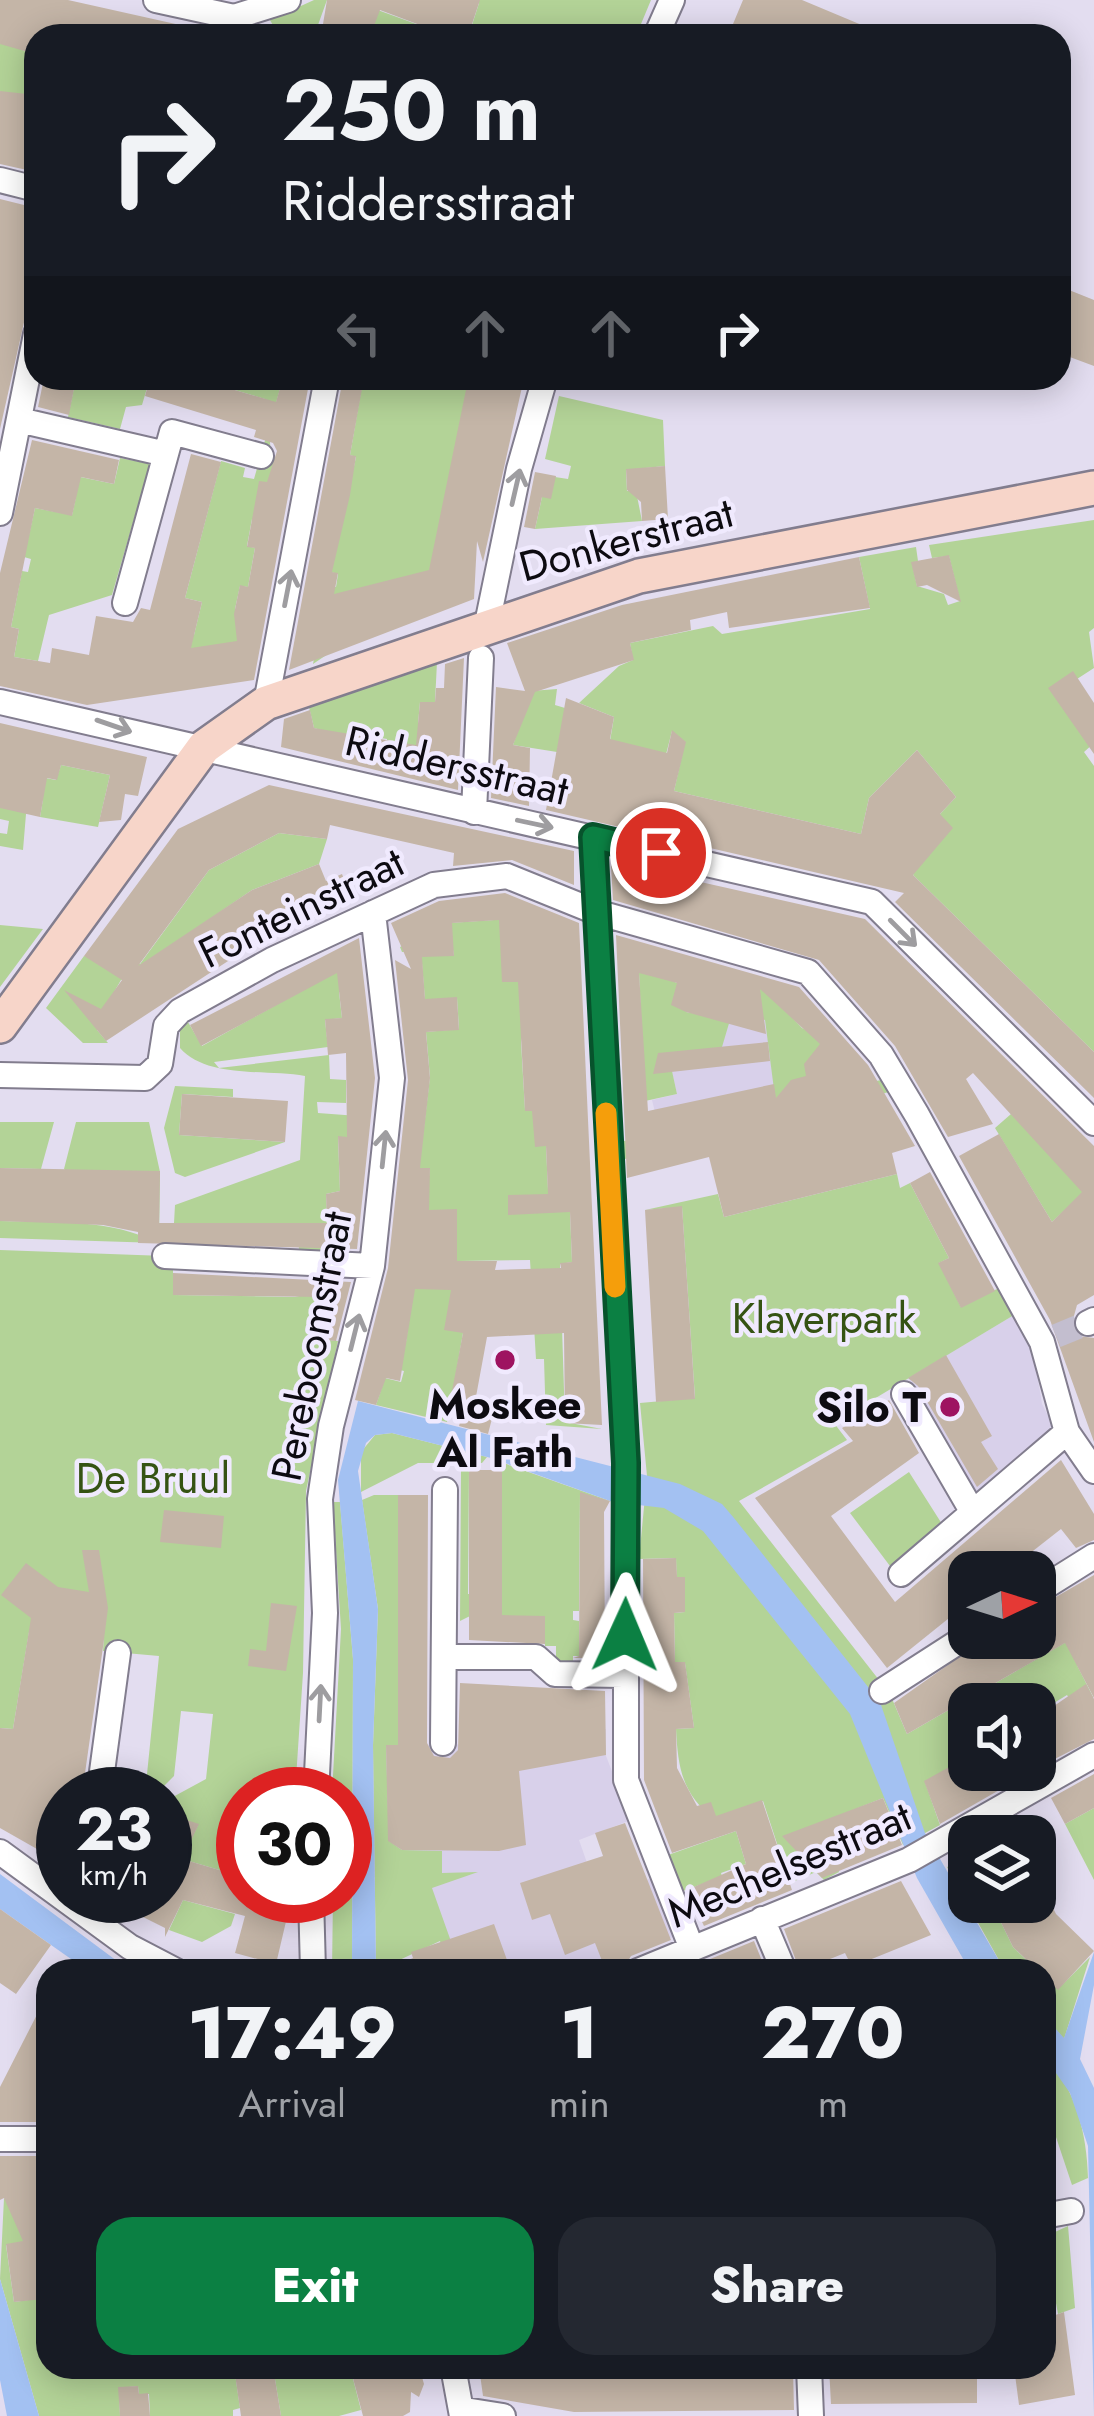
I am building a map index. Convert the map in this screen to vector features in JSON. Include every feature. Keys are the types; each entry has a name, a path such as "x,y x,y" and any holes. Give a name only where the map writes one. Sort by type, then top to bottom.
{"street":[{"path":"156,0 234,17 288,0"},
{"path":"0,513 25,390"},
{"path":"266,703 325,390"},
{"path":"488,624 519,469 541,390"},
{"path":"19,420 166,454"},
{"path":"124,603 172,432 261,456"},
{"name":"Donkerstraat","path":"0,1025 204,747 266,703 488,624 704,561 1094,488"},
{"path":"474,812 481,658"},
{"name":"Riddersstraat","path":"0,702 872,902 1094,1123"},
{"path":"593,837 626,1472 626,1780 692,1949"},
{"name":"Fonteinstraat","path":"0,1075 145,1078 160,1064 166,1026 180,1011 434,885 507,876 596,912 808,972 881,1055 1049,1339 1067,1432 1094,1471"},
{"name":"Pereboomstraat","path":"317,1767 325,1612 320,1499 331,1426 372,1266 392,1078 373,913"},
{"path":"165,1256 372,1266"},
{"path":"904,1394 972,1511"},
{"path":"902,1574 1067,1432"},
{"path":"443,1743 445,1490"},
{"path":"1056,1580 1094,1556"},
{"path":"882,1690 948,1648"},
{"path":"103,1767 118,1653"},
{"path":"444,1657 536,1658 555,1674 624,1676"},
{"name":"Mechelsestraat","path":"667,1959 909,1860 1094,1755"},
{"path":"0,1852 36,1878"},
{"path":"762,1919 779,1959"},
{"path":"98,1923 153,1959"},
{"path":"312,1923 313,1959"},
{"path":"0,2139 36,2139"},
{"path":"1056,2214 1071,2211"},
{"path":"456,2379 463,2413 503,2416"},
{"path":"809,2379 811,2416"}],"shaded area":[{"path":"733,1012 765,1019 777,1105 660,1132 652,1100 677,1094 672,1072"},
{"path":"1014,1315 1033,1349 1042,1404 1056,1431 975,1497 908,1378"},
{"path":"606,1729 606,1756 631,1820 579,1840 599,1897 652,1878 673,1937 617,1959 488,1959 451,1940 374,1877 373,1745 516,1744"}],"green space":[{"path":"314,0 327,0 318,24 272,24 270,20"},
{"path":"473,0 651,0 641,24 472,24 479,3"},
{"path":"364,5 416,24 368,24"},
{"path":"0,40 24,51 24,114 0,91"},
{"path":"74,390 146,390 142,405 126,407 120,429 68,417"},
{"path":"235,390 280,390 269,428 271,456 276,458 265,521 252,519 247,546 255,548 248,587 240,586 235,609 243,642 146,655 194,635 202,602 185,598 221,461 245,468 243,477 254,479 268,430 265,399"},
{"path":"361,390 473,390 457,567 313,664 328,586 336,587 338,574 331,572 356,457 350,455"},
{"path":"559,396 663,420 665,466 626,470 627,491 636,491 642,521 535,529 542,497 555,477 568,479 571,466 545,459"},
{"path":"120,458 150,464 112,595 49,615 38,661 14,657 19,629 11,627 22,571 28,572 31,559 24,557 35,508 72,515 76,497 66,474 114,484"},
{"path":"1094,520 1094,628 1089,632 1094,668 1077,679 1094,743 1084,752 1094,766 1094,1052 913,875 940,814 956,797 917,750 869,798 861,834 674,791 685,742 672,731 661,774 609,747 614,717 579,703 619,666 633,660 630,643 713,626 722,634 870,609 859,557 916,547 918,561 912,563 917,586 944,594 948,605 960,601 949,556 932,558 929,545"},
{"path":"437,662 435,702 420,702 418,724 445,757 387,748 387,739 358,734 358,740 314,728 309,707"},
{"path":"557,689 555,705 565,708 557,752 513,745 531,691"},
{"path":"0,757 30,775 56,780 61,765 110,775 98,827 40,817 43,799 26,814 23,850 0,846 0,833 7,834 9,821 0,819"},
{"path":"279,833 327,839 319,864 252,890 121,980 114,992 129,1002 97,1030 108,1043 83,1043 46,1008 84,956 140,964 209,870"},
{"path":"496,915 534,928 521,1042 525,1110 544,1110 535,1146 546,1146 549,1212 570,1212 572,1262 560,1264 565,1422 602,1429 546,1425 544,1359 536,1359 530,1260 458,1261 451,1290 463,1333 451,1402 441,1401 439,1410 448,1413 447,1422 376,1405 385,1378 401,1382 404,1371 388,1367 406,1342 430,1169 419,1168 430,1077 426,1032 459,1029 457,998 425,1000 421,951 402,952 400,947 412,942 454,956 449,923 494,920"},
{"path":"0,925 43,929 0,987"},
{"path":"359,959 351,990 339,992 342,1018 325,1020 328,1047 214,1062 219,1068 180,1048 180,1029 188,1022 202,1046"},
{"path":"652,972 677,983 686,1012 730,1020 722,1047 672,1071 677,1094 645,1101 639,973"},
{"path":"759,982 802,1028 825,1039 845,1088 881,1080 889,1092 621,1160 620,1142 776,1105 765,1020 733,1012"},
{"path":"329,1055 330,1079 346,1080 346,1103 317,1102 318,1113 358,1116 357,1138 338,1137 340,1191 326,1194 329,1252 299,1251 298,1223 174,1223 175,1205 300,1160 305,1076 219,1068"},
{"path":"175,1086 233,1089 233,1097 182,1094 179,1135 285,1142 185,1177 175,1173 164,1128"},
{"path":"1011,1114 1094,1196 1068,1207 1052,1222 995,1128"},
{"path":"0,1122 54,1122 41,1169 0,1168"},
{"path":"76,1122 149,1122 160,1172 159,1243 64,1169"},
{"name":"Klaverpark","path":"897,1174 900,1188 910,1183 949,1258 939,1263 961,1307 999,1288 1014,1315 834,1423 847,1440 739,1501 890,1694 907,1734 948,1710 948,1768 925,1782 940,1825 903,1845 883,1798 823,1822 839,1872 824,1880 816,1872 790,1883 763,1801 717,1821 690,1792 678,1757 676,1729 694,1728 685,1663 675,1662 674,1613 685,1612 685,1590 677,1589 676,1558 639,1559 647,1476 640,1403 695,1398 682,1207 645,1210 718,1194 724,1217"},
{"path":"0,1221 102,1226 158,1243 0,1238"},
{"name":"De Bruul","path":"0,1250 165,1256 165,1269 173,1270 173,1295 295,1297 326,1290 317,1339 338,1341 306,1491 297,1767 216,1767 216,1869 192,1862 192,1838 198,1825 192,1823 192,1787 206,1779 213,1714 181,1711 175,1767 148,1767 159,1656 103,1651 104,1634 29,1632 13,1729 0,1728"},
{"path":"392,1433 487,1457 482,1463 418,1463 361,1492 361,1452 375,1435"},
{"path":"495,1460 613,1502 580,1493 579,1611 573,1611 573,1620 579,1621 579,1656 573,1656 573,1665 556,1665 556,1646 545,1646 545,1617 470,1616 460,1621 461,1470 469,1470 468,1594 501,1595 491,1470"},
{"path":"909,1472 942,1524 890,1566 850,1513"},
{"path":"398,1495 398,1745 386,1746 389,1841 402,1850 442,1851 442,1873 478,1872 432,1888 457,1959 446,1958 440,1941 402,1959 376,1959 373,1745 378,1609 362,1500"},
{"path":"333,1502 340,1502 353,1659 353,1767 333,1767 341,1629"},
{"name":"Klaverpark","path":"1094,1626 1077,1665 1093,1697 1075,1708 1067,1695 1056,1702 1056,1683 995,1683 1037,1659 1056,1659 1056,1648"},
{"path":"1094,1808 1094,1880 1065,1824"},
{"path":"736,1831 746,1864 721,1873 727,1892 705,1883 683,1891 668,1855"},
{"path":"192,1902 216,1909 216,1923 232,1923 202,1942 169,1930 172,1923 192,1923"},
{"path":"333,1923 352,1923 352,1959 332,1959"},
{"path":"978,1923 1001,1923 1013,1947 1026,1959 998,1959"},
{"path":"1090,1957 1064,2039 1056,2030 1058,1989"},
{"path":"1056,2070 1072,2097 1085,2145 1088,2178 1072,2185 1056,2137"},
{"path":"4,2198 36,2231 36,2239 6,2245 14,2302 36,2299 36,2379 236,2379 240,2408 233,2410 233,2416 150,2416 149,2394 139,2394 138,2386 119,2388 120,2416 39,2416 0,2279"},
{"path":"1068,2226 1075,2308 1058,2314 1056,2303 1056,2232"},
{"path":"275,2379 353,2379 361,2410 339,2416 281,2416"}],"water":[{"path":"358,1401 680,1484 722,1504 880,1702 925,1833 948,1873 948,1923 977,1923 998,1959 963,1959 917,1878 850,1714 703,1531 664,1508 613,1502 491,1458 392,1433 375,1435 366,1443 358,1471 378,1609 373,1745 376,1959 352,1959 352,1923 372,1923 372,1767 353,1767 353,1659 338,1480"},
{"path":"0,1874 36,1901 36,1923 66,1923 114,1959 71,1959 0,1909"},
{"path":"1094,1952 1094,1985 1080,2059 1094,2088 1094,2416 1088,2146 1070,2093 1056,2073 1056,2029 1064,2038"},
{"path":"0,2279 39,2416 7,2416 0,2380"}],"building":[{"path":"0,0 68,0 176,24 24,24 24,51 0,44"},
{"path":"327,0 480,0 472,24 417,24 380,10 375,24 323,24"},
{"path":"743,0 802,0 859,24 733,24"},
{"path":"0,91 24,94 24,169 0,164"},
{"path":"0,199 24,205 24,322 0,429"},
{"path":"1071,291 1094,300 1094,366 1071,357"},
{"path":"42,390 74,390 69,415 38,407"},
{"path":"147,390 235,390 276,402 280,390 308,390 254,680 87,705 0,686 0,573 32,440 119,460 114,484 81,477 72,516 35,508 11,627 19,629 14,657 50,663 52,648 89,655 96,616 133,622 141,608 150,610 191,454 221,462 185,598 202,602 191,648 237,641 234,614 240,585 248,587 255,548 247,547 259,481 267,482 277,451 273,443 254,437 256,430 145,396"},
{"path":"341,390 362,390 350,455 356,456 350,495 332,572 338,573 334,594 429,570 466,390 521,390 483,562 477,541 474,599 289,670"},
{"path":"665,466 668,519 642,521 641,502 627,490 626,469"},
{"path":"535,472 556,476 551,499 542,497 535,529 524,527"},
{"path":"949,555 961,602 927,585 917,587 911,562"},
{"path":"859,557 870,608 729,628 727,612 690,620 691,630 630,643 634,660 535,692 513,745 530,748 529,806 491,798 496,687 525,691 507,643 622,605"},
{"path":"464,658 458,790 281,747 284,719 310,710 314,728 416,745 420,702 435,702 436,688 444,688 445,664"},
{"path":"1073,671 1094,703 1094,754 1048,688"},
{"path":"566,698 614,717 610,739 667,753 672,730 686,742 674,791 861,834 869,798 917,750 956,797 940,814 953,828 913,875 1094,1052 1094,1098 895,902 904,893 546,810"},
{"path":"0,723 147,757 138,796 125,794 121,820 99,822 110,775 61,765 57,780 47,778 40,817 0,808"},
{"path":"269,785 574,851 574,885 512,860 453,866 454,853 330,825 327,839 279,833 209,870 138,966 252,890 319,864 326,881 342,874 352,901 251,946 106,1041 64,990 101,1009 122,980 84,956 178,829"},
{"path":"616,863 865,919 1094,1146 1094,1295 1077,1305 1072,1323 1078,1336 1094,1338 1094,1442 1050,1320 959,1156 999,1134 1052,1222 1082,1192 973,1073 966,1079 993,1124 948,1137 895,1046 819,960 613,900 611,866"},
{"path":"505,893 579,923 602,1425 565,1423 564,1333 487,1337 475,1402 495,1407 488,1434 459,1426 462,1415 448,1412 463,1333 444,1330 451,1290 415,1289 400,1381 386,1378 376,1405 355,1400 388,1268 408,1080 395,960 411,969 391,923 439,901","holes":["499,920 502,982 518,982 525,1111 532,1111 535,1147 546,1146 548,1194 508,1195 508,1215 570,1212 572,1262 560,1263 561,1268 495,1270 497,1261 457,1261 457,1209 429,1210 430,1168 420,1168 430,1078 426,1032 459,1030 457,997 425,999 422,957 454,956 452,923"]},
{"path":"616,935 799,987 868,1065 915,1146 892,1153 897,1174 724,1217 709,1157 627,1178","holes":["639,973 677,983 671,1005 766,1034 760,989 820,1044 804,1064 806,1076 791,1080 776,1098 774,1084 648,1111"]},
{"path":"359,938 375,1078 357,1249 138,1243 138,1232 103,1225 0,1221 0,1168 160,1171 159,1223 327,1223 326,1194 340,1191 338,1136 347,1137 346,1053 328,1055 325,1019 342,1018 337,973 201,1046 190,1025"},
{"path":"768,1042 770,1061 653,1074 658,1053"},
{"path":"182,1094 288,1101 285,1142 179,1135"},
{"path":"930,1172 995,1291 961,1308 938,1263 949,1258 910,1183"},
{"path":"682,1206 695,1399 656,1402 645,1210"},
{"path":"173,1273 351,1282 336,1341 317,1339 320,1297 173,1295"},
{"name":"Silo T","path":"946,1355 992,1436 981,1442 998,1469 977,1487 918,1386 908,1378"},
{"path":"889,1400 919,1453 831,1516 895,1602 948,1557 948,1619 887,1668 755,1498 853,1441 842,1428"},
{"path":"1061,1460 1094,1514 1094,1540 1076,1548 1061,1529 1033,1551 955,1551"},
{"path":"469,1470 502,1470 502,1615 545,1616 545,1644 469,1640"},
{"path":"580,1492 610,1501 604,1512 605,1658 573,1658 579,1656"},
{"path":"398,1495 428,1495 427,1743 434,1756 450,1758 458,1750 460,1683 605,1691 606,1755 519,1771 526,1845 499,1851 402,1850 388,1841 386,1745 398,1745"},
{"path":"164,1510 224,1516 221,1548 160,1542"},
{"path":"82,1550 99,1550 108,1608 86,1767 36,1767 36,1848 0,1828 0,1728 13,1729 31,1618 1,1595 26,1563 58,1587 89,1592"},
{"path":"676,1558 677,1577 685,1577 685,1612 674,1613 675,1662 685,1662 694,1728 676,1729 677,1768 697,1806 711,1802 716,1816 762,1800 792,1890 704,1926 687,1890 746,1864 736,1831 672,1853 644,1780 643,1559"},
{"path":"1094,1575 1094,1698 1065,1643 1056,1648 1056,1597"},
{"path":"271,1603 297,1606 286,1671 248,1666 250,1649 266,1651"},
{"path":"956,1659 1037,1659 996,1683 948,1683 948,1710 907,1734 894,1703"},
{"path":"1086,1684 1094,1699 1094,1739 1056,1758 1056,1705"},
{"path":"948,1768 948,1791 997,1791 948,1815 940,1824 924,1781"},
{"path":"1094,1774 1094,1808 1065,1824 1051,1798"},
{"path":"883,1798 902,1845 822,1878 782,1836"},
{"path":"625,1823 671,1940 629,1959 601,1959 595,1943 565,1955 550,1914 532,1920 520,1883 603,1856 595,1833"},
{"path":"192,1862 216,1869 216,1909 192,1902"},
{"path":"901,1881 931,1935 872,1959 848,1959 845,1953 830,1959 795,1959 784,1929"},
{"path":"0,1909 51,1945 36,1959 16,1994 0,1983"},
{"path":"1056,1914 1094,1951 1058,1990 1056,1959 1026,1959 1013,1947 1001,1923 1056,1923"},
{"path":"243,1923 286,1923 277,1959 235,1953"},
{"path":"494,1924 507,1959 411,1959 411,1952"},
{"path":"754,1941 761,1959 710,1959"},
{"path":"36,2016 36,2122 0,2122 0,2087"},
{"path":"0,2156 36,2156 36,2300 14,2302 6,2244 23,2241 4,2198 0,2200"},
{"path":"1064,2312 1075,2395 1019,2405 1016,2379 1056,2379 1056,2315"},
{"path":"236,2379 275,2379 281,2416 241,2416"},
{"path":"353,2379 423,2379 419,2397 411,2392 410,2412 363,2416"},
{"path":"481,2379 793,2379 794,2410 574,2412 483,2396"},
{"path":"830,2379 977,2379 977,2403 831,2404"},
{"path":"138,2386 139,2394 148,2393 150,2416 120,2416 118,2387"}],"tunnel":[{"path":"1056,1336 1088,1323"}],"slow traffic":[{"path":"606,1113 615,1287"}],"place":[{"name":"Moskee Al Fath","path":"505,1360"},
{"name":"Silo T","path":"950,1407"}],"route":[{"path":"625,1635 626,1463 593,837 661,853"}]}
